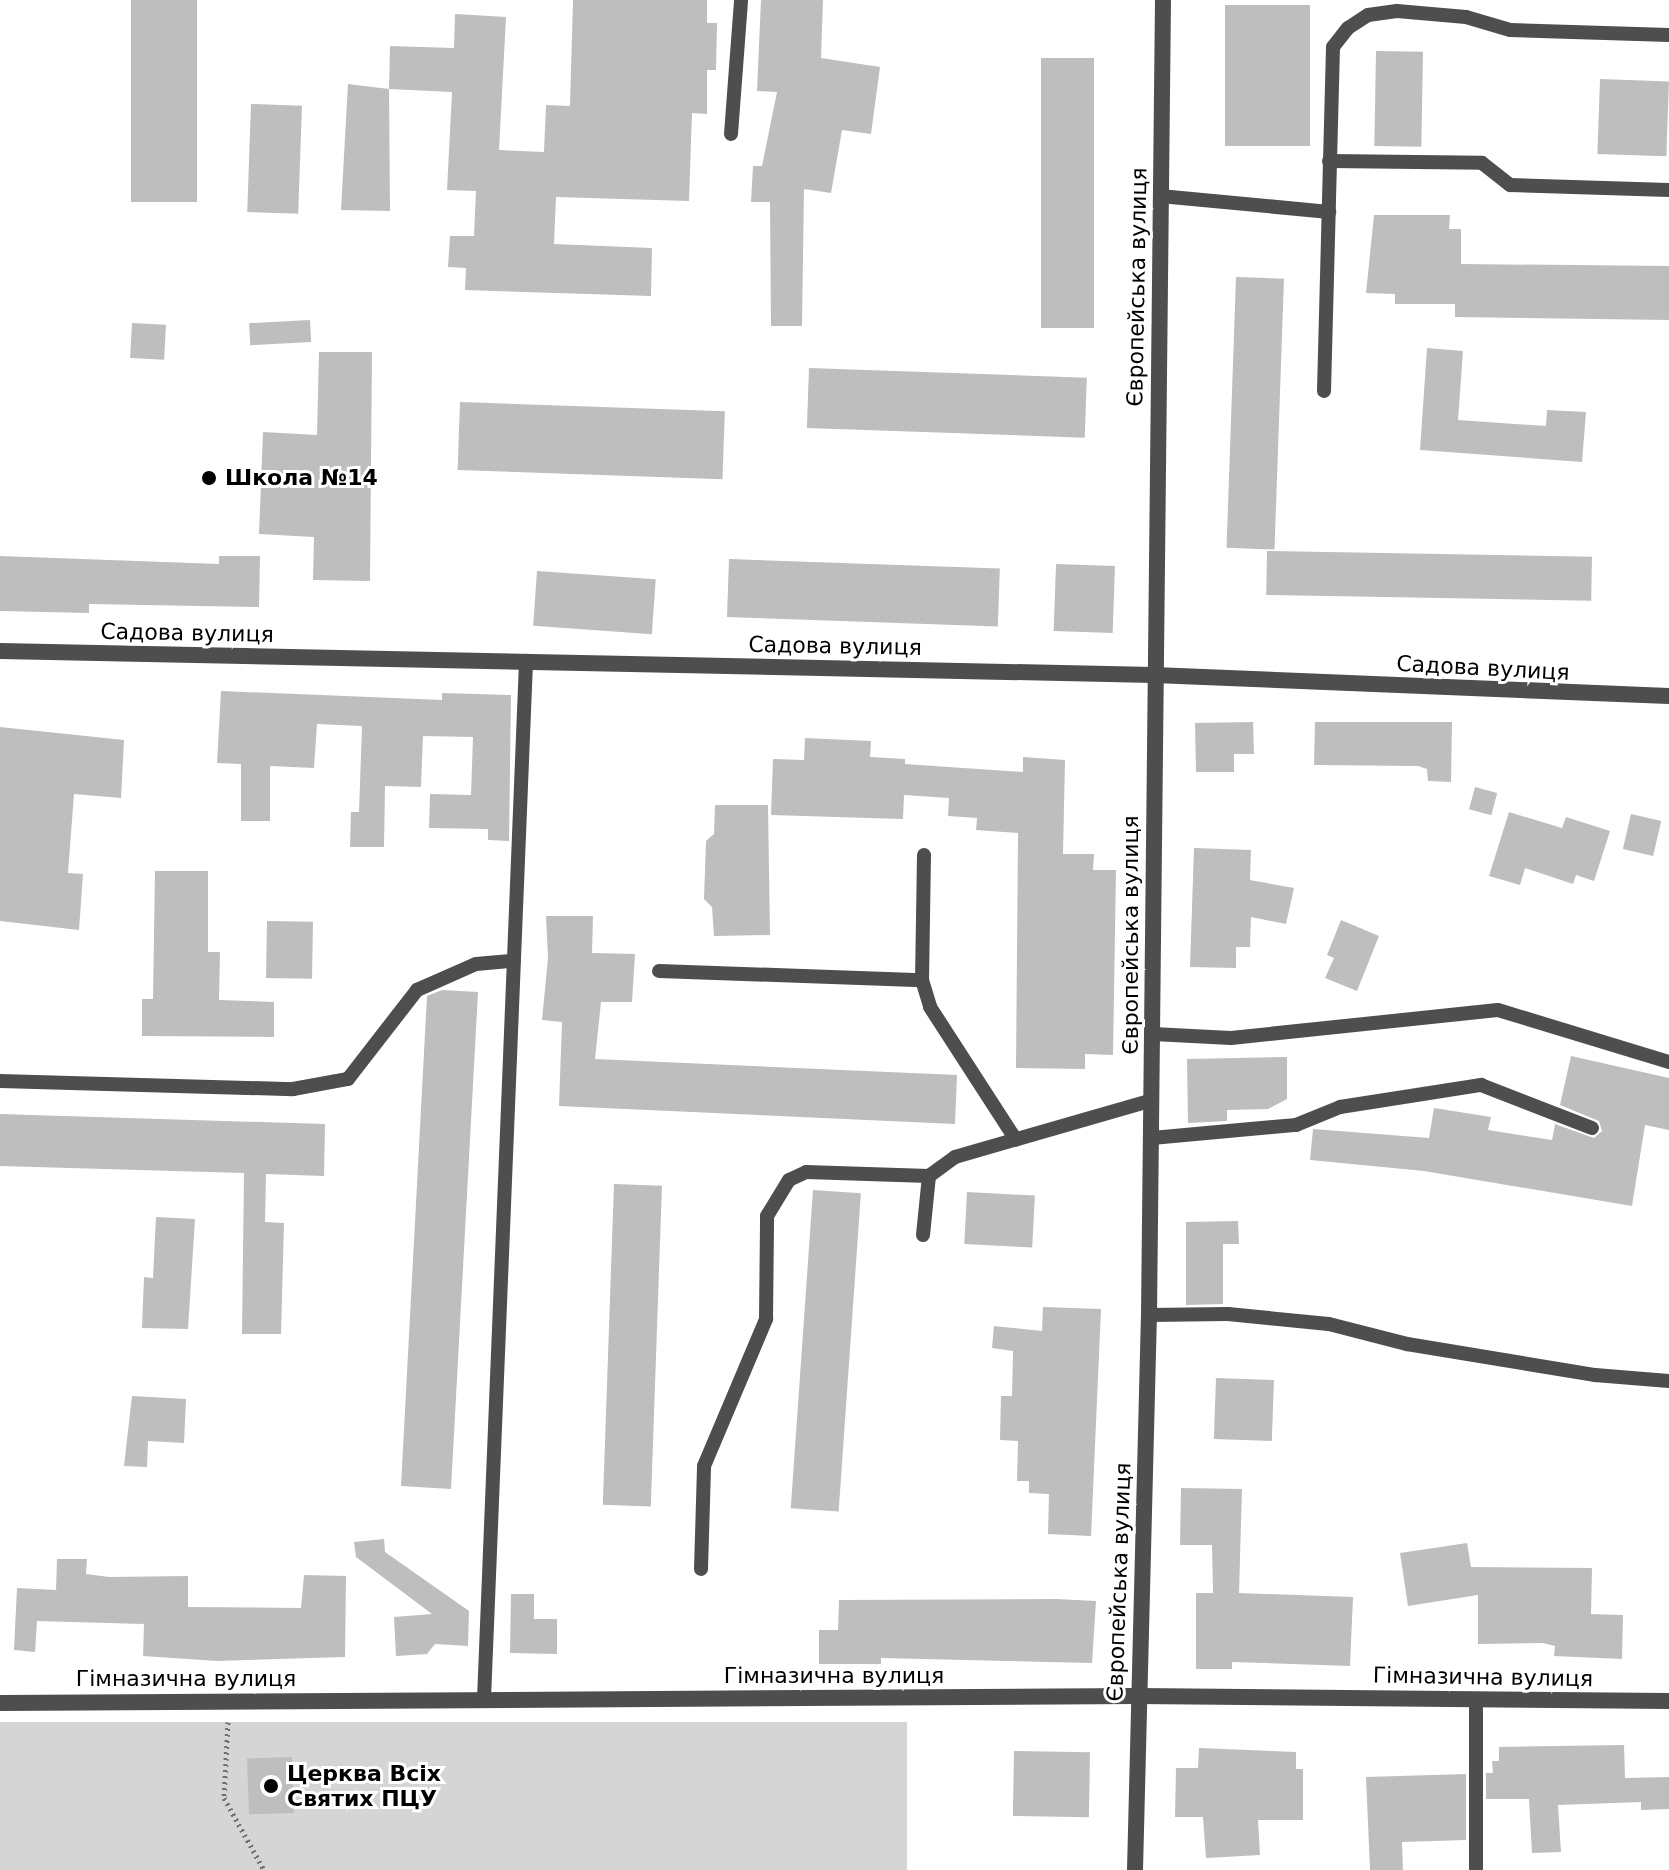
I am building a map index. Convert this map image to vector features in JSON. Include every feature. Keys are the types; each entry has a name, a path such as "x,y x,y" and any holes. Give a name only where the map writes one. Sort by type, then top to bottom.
{"street":[{"name":"Європейська вулиця","path":"1135,1870 1152,1138 1154,675 1163,0"},
{"name":"Садова вулиця","path":"0,651 1154,675 1669,696"},
{"name":"Гімназична вулиця","path":"0,1703 1137,1696 1669,1701"}],"lane":[{"path":"731,134 741,0"},
{"path":"1324,391 1333,47 1368,15 1397,11 1466,17 1510,30 1669,35"},
{"path":"1329,161 1482,163 1510,185 1669,190"},
{"path":"1160,196 1329,212"},
{"path":"484,1699 526,661"},
{"path":"924,855 922,980 930,1007 1016,1140"},
{"path":"0,1081 293,1089 348,1079 417,990 476,964 514,961"},
{"path":"659,971 922,980"},
{"path":"1153,1034 1231,1038 1498,1010 1669,1062"},
{"path":"1152,1138 1296,1125 1340,1107 1481,1085 1592,1128"},
{"path":"701,1569 704,1466 766,1319 767,1216 789,1180 806,1172 929,1176 955,1157 1152,1100"},
{"path":"923,1235 929,1176"},
{"path":"1149,1315 1228,1314 1329,1324 1407,1344 1595,1375 1669,1381"},
{"path":"1476,1699 1476,1870"}],"path":[{"path":"229,1701 224,1798 264,1870"}],"shaded area":[{"path":"0,1722 907,1722 907,1870 0,1870"}],"building":[{"path":"131,0 197,0 197,202 131,202"},
{"path":"573,0 707,0 707,23 717,23 716,70 707,70 707,114 692,113 689,201 556,197 554,244 652,248 651,296 465,290 466,268 448,267 450,236 474,236 476,191 447,190 452,92 389,89 390,46 454,48 455,14 506,17 499,150 544,152 546,105 570,106"},
{"path":"761,0 823,0 821,58 880,67 871,134 842,130 831,193 804,189 802,326 771,326 770,202 751,202 753,166 762,166 777,92 757,91"},
{"path":"1225,5 1310,5 1310,146 1225,146"},
{"path":"1376,51 1423,52 1421,147 1374,146"},
{"path":"1041,58 1094,58 1094,328 1041,328"},
{"path":"1600,79 1669,81 1666,156 1597,154"},
{"path":"348,84 389,89 390,211 341,210"},
{"path":"251,104 302,106 298,214 247,212"},
{"path":"1374,215 1450,215 1449,229 1461,229 1461,264 1669,266 1669,320 1455,317 1455,304 1395,304 1395,294 1366,293"},
{"path":"1236,277 1284,279 1275,550 1227,548"},
{"path":"310,320 311,342 250,345 249,323"},
{"path":"132,323 166,325 164,360 130,358"},
{"path":"1427,348 1463,351 1458,420 1546,426 1547,410 1586,412 1582,462 1420,450"},
{"path":"319,352 372,352 370,581 313,580 314,537 259,534 263,432 317,435"},
{"path":"809,368 1087,378 1085,438 807,428"},
{"path":"460,402 725,411 722,479 458,470"},
{"path":"1267,551 1592,557 1591,601 1266,595"},
{"path":"0,556 219,564 219,556 260,556 259,607 89,604 89,613 0,611"},
{"path":"729,559 1000,568 998,626 727,617"},
{"path":"1056,564 1115,566 1113,633 1054,631"},
{"path":"537,571 656,579 652,634 533,626"},
{"path":"221,691 442,700 442,693 511,695 509,841 488,840 488,829 429,828 430,794 471,795 473,737 423,736 421,787 385,786 384,847 350,847 351,812 359,812 362,726 317,724 314,768 270,766 270,821 241,821 241,764 217,763"},
{"path":"1253,722 1254,754 1234,754 1234,772 1196,772 1195,723"},
{"path":"1315,722 1452,722 1451,782 1428,781 1427,769 1418,766 1314,765"},
{"path":"0,727 124,740 121,798 74,794 68,873 83,874 79,930 0,921"},
{"path":"805,738 871,741 870,757 905,759 905,764 1023,772 1023,757 1065,760 1063,854 1094,854 1093,870 1116,870 1113,1055 1085,1054 1085,1069 1016,1068 1018,833 976,830 977,818 948,816 949,798 904,795 903,819 771,815 773,759 804,760"},
{"path":"1475,787 1497,793 1491,815 1469,809"},
{"path":"715,805 768,805 770,935 714,936 712,907 704,899 706,841 714,834"},
{"path":"1509,812 1562,828 1566,817 1610,831 1594,881 1576,875 1573,884 1525,868 1520,885 1489,876"},
{"path":"1631,814 1661,821 1653,856 1623,849"},
{"path":"1194,848 1251,850 1250,880 1294,888 1286,924 1251,917 1250,947 1236,947 1236,968 1190,967"},
{"path":"155,871 208,871 208,952 220,952 219,1000 274,1002 274,1037 142,1036 142,999 153,999"},
{"path":"546,916 593,916 592,953 635,954 632,1002 601,1002 595,1059 957,1075 955,1124 559,1106 562,1022 542,1020 548,958"},
{"path":"1341,920 1379,936 1357,991 1325,978 1334,958 1327,955"},
{"path":"267,921 313,922 312,979 266,978"},
{"path":"442,990 478,992 451,1489 401,1486 427,996"},
{"path":"1571,1056 1669,1078 1669,1130 1645,1125 1632,1206 1424,1171 1310,1160 1313,1129 1429,1138 1434,1108 1491,1117 1488,1130 1552,1140 1555,1124 1594,1138 1602,1131 1599,1121 1560,1105"},
{"path":"1287,1057 1287,1099 1268,1109 1227,1110 1227,1121 1188,1123 1187,1059"},
{"path":"0,1114 325,1124 324,1176 266,1174 265,1222 284,1223 281,1334 242,1334 244,1173 0,1166"},
{"path":"614,1184 662,1186 651,1506 603,1505"},
{"path":"813,1190 861,1193 839,1512 791,1508"},
{"path":"967,1192 1035,1196 1032,1247 964,1244"},
{"path":"156,1217 195,1219 188,1329 142,1328 144,1277 153,1278"},
{"path":"1238,1221 1239,1244 1223,1244 1223,1304 1186,1305 1186,1222"},
{"path":"1043,1307 1101,1309 1091,1536 1048,1534 1049,1494 1029,1493 1029,1481 1017,1481 1018,1441 1000,1440 1001,1396 1012,1396 1013,1351 992,1348 994,1326 1042,1331"},
{"path":"1216,1378 1274,1380 1272,1441 1214,1439"},
{"path":"132,1396 186,1399 184,1443 148,1441 147,1467 124,1466"},
{"path":"1181,1488 1242,1489 1239,1593 1353,1597 1350,1666 1232,1662 1232,1669 1196,1669 1196,1593 1213,1593 1212,1545 1180,1545"},
{"path":"384,1539 385,1552 469,1611 468,1646 435,1644 427,1654 396,1656 394,1617 432,1614 356,1557 354,1542"},
{"path":"1467,1543 1471,1567 1592,1568 1591,1614 1623,1615 1622,1659 1554,1656 1555,1646 1543,1643 1478,1644 1478,1595 1408,1606 1400,1553"},
{"path":"57,1559 87,1559 86,1574 109,1577 188,1576 188,1607 301,1608 304,1575 346,1576 345,1657 217,1661 143,1656 144,1624 37,1621 35,1652 14,1650 17,1588 56,1590"},
{"path":"511,1594 534,1594 534,1619 557,1619 557,1654 510,1653"},
{"path":"839,1600 1096,1601 1092,1663 881,1658 881,1664 819,1664 819,1630 838,1630"},
{"path":"1624,1745 1625,1778 1669,1777 1669,1809 1641,1810 1641,1802 1558,1805 1561,1852 1532,1853 1529,1799 1486,1799 1486,1773 1493,1773 1492,1761 1499,1761 1499,1747"},
{"path":"1199,1748 1296,1752 1296,1769 1303,1769 1303,1820 1258,1820 1260,1855 1206,1858 1203,1817 1175,1817 1176,1768 1198,1768"},
{"path":"1014,1751 1090,1752 1089,1817 1013,1816"},
{"name":"Церква Всіх Святих ПЦУ","path":"292,1757 294,1813 249,1815 247,1759"},
{"path":"1466,1774 1466,1840 1402,1842 1403,1870 1370,1870 1366,1777"}],"place":[{"name":"Школа №14","path":"209,478"},
{"name":"Церква Всіх Святих ПЦУ","path":"271,1786"}]}
